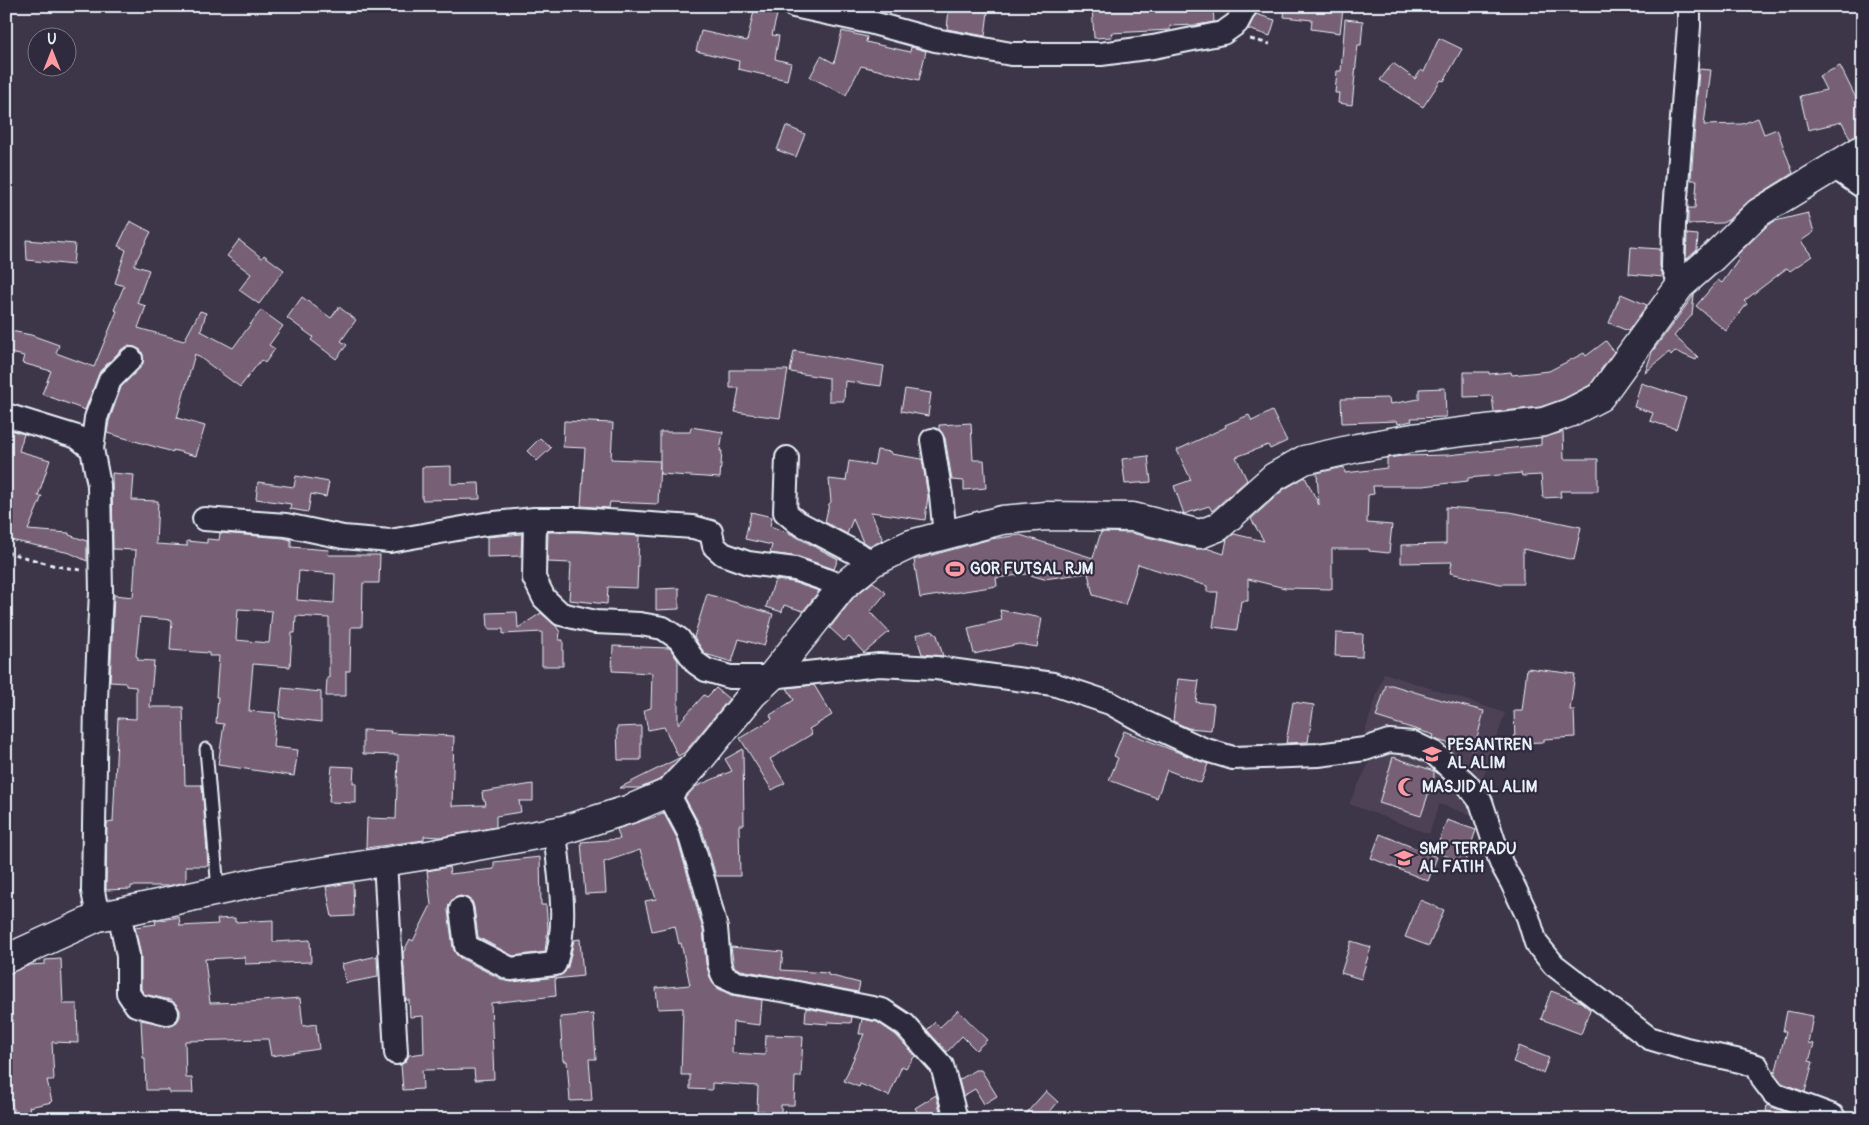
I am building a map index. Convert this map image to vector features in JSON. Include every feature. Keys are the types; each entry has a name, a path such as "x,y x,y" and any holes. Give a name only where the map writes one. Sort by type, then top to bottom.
{"street":[{"path":"794,6 869,22 935,40 1011,54 1101,54 1153,47 1223,32 1237,23 1246,6"},
{"path":"1680,286 1673,266 1674,224 1689,26 1688,6"},
{"path":"6,959 109,914 218,890 555,831 630,809 668,793 695,765 753,694 771,677 843,586 873,562 912,544 1002,520 1046,516 1133,517 1200,534 1218,527 1274,477 1304,460 1413,438 1544,422 1569,413 1600,397 1680,286 1758,213 1863,149"},
{"path":"1834,167 1863,187"},
{"path":"131,359 110,380 96,418 92,449 99,485 101,574 96,700 94,891 109,914 128,956 128,993 136,1005 167,1013"},
{"path":"6,415 77,437 92,449"},
{"path":"932,440 941,495 945,536"},
{"path":"786,458 785,512 797,522 873,562"},
{"path":"204,520 286,525 343,537 390,542 485,524 535,519 579,519 704,529 711,532 714,546 723,554 748,563 795,569 843,586"},
{"path":"535,519 534,578 544,598 561,614 595,622 640,624 663,628 679,639 696,663 706,670 730,677 771,677 879,665 936,668 1053,684 1110,702 1144,722 1204,749 1234,758 1318,755 1365,749 1389,741 1413,743 1434,753 1467,784 1480,802 1501,863 1528,916 1536,943 1554,965 1650,1038 1686,1050 1757,1066 1764,1081 1774,1094 1833,1116 1835,1119"},
{"path":"668,793 689,833 705,886 716,928 719,963 723,976 737,983 882,1010 905,1025 942,1066 956,1119"},
{"path":"461,910 466,946 511,969 555,964 558,955 562,913 555,831"},
{"path":"385,861 396,1053"}],"lane":[{"path":"206,749 218,890"}],"path":[{"path":"6,552 56,566 101,574"}],"shaded area":[{"name":"PESANTREN AL ALIM","path":"1384,673 1505,713 1471,815 1439,804 1429,834 1349,804 1380,740 1364,734","holes":["1387,684 1441,700 1430,734 1376,717","1443,700 1484,711 1475,749 1433,739","1394,758 1436,771 1421,816 1379,803"]}],"building":[{"path":"1092,6 1213,6 1214,22 1170,26 1170,30 1111,33 1112,37 1094,38"},
{"path":"1285,6 1323,6 1343,9 1340,33 1311,29 1312,20 1284,17"},
{"path":"949,8 988,12 985,36 947,29"},
{"path":"754,11 777,15 772,35 779,36 775,59 791,63 787,80 738,69 739,61 696,51 701,31 747,41"},
{"path":"1256,14 1275,20 1270,36 1248,29"},
{"path":"1345,19 1363,21 1361,45 1358,45 1352,105 1338,103 1339,93 1335,93 1337,71 1341,71"},
{"path":"842,31 867,37 866,42 910,52 911,47 926,51 919,80 861,66 846,95 810,77 821,56 834,63"},
{"path":"1439,38 1462,49 1444,81 1441,80 1423,107 1380,80 1393,63 1415,79 1421,70 1424,72"},
{"path":"1840,66 1863,112 1863,133 1850,139 1842,122 1808,130 1800,96 1826,90 1819,76"},
{"path":"1699,69 1711,70 1704,125 1742,124 1758,118 1764,134 1777,129 1793,173 1750,200 1722,223 1688,224 1688,208 1695,208 1697,180 1691,180"},
{"path":"786,126 805,134 796,157 777,150"},
{"path":"1808,213 1814,232 1801,241 1812,256 1790,271 1787,268 1744,301 1747,304 1726,331 1696,306 1718,280 1722,283 1739,259 1737,255 1768,225 1775,221"},
{"path":"130,221 151,232 134,265 149,270 137,303 146,306 138,328 184,341 200,311 206,313 201,331 233,348 261,310 283,326 269,345 275,349 265,363 261,360 240,387 195,354 177,418 205,426 196,456 173,450 173,452 107,433 109,421 121,387 143,363 141,350 128,346 122,349 100,371 85,410 42,394 51,371 22,363 24,356 6,352 6,330 31,335 59,345 56,353 94,367 117,311 114,310 124,286 115,283 126,250 118,246"},
{"path":"1687,234 1698,235 1697,250 1686,260"},
{"path":"26,240 75,244 73,265 27,260"},
{"path":"239,240 262,258 264,255 284,270 259,304 239,290 251,274 227,256"},
{"path":"1631,247 1660,249 1660,266 1663,277 1629,274"},
{"path":"1621,294 1647,305 1628,331 1609,323"},
{"path":"1694,295 1692,315 1674,336 1698,357 1696,360 1675,351 1671,355 1669,352 1645,373 1652,352"},
{"path":"302,297 331,318 339,307 356,320 341,341 347,345 336,359 311,340 313,337 287,318"},
{"path":"1606,341 1614,352 1590,385 1563,399 1540,407 1494,412 1492,396 1464,397 1464,372 1489,372 1489,374 1511,372 1512,375 1549,371 1584,353 1586,356"},
{"path":"794,351 884,366 881,386 845,381 844,401 829,401 829,378 790,372"},
{"path":"730,370 788,370 780,418 735,412 739,388 730,388"},
{"path":"1641,383 1686,398 1676,429 1650,421 1653,413 1634,407"},
{"path":"1445,388 1446,417 1411,418 1412,421 1398,424 1397,421 1342,423 1341,399 1389,398 1390,404 1419,399 1419,389"},
{"path":"905,389 931,393 928,416 901,411"},
{"path":"1272,411 1287,441 1270,449 1268,445 1236,457 1247,480 1212,511 1209,506 1184,514 1174,486 1191,480 1177,450 1249,415 1252,421"},
{"path":"564,421 613,423 611,459 660,461 658,504 610,502 609,508 581,506 585,448 563,447"},
{"path":"971,423 973,460 984,460 986,488 964,490 964,481 952,480 945,438 939,429 939,425"},
{"path":"691,427 723,432 720,451 722,451 720,478 660,474 660,432 690,432"},
{"path":"6,429 24,434 19,451 50,460 38,496 42,496 28,530 69,533 69,535 87,541 87,561 70,553 6,539"},
{"path":"1563,432 1564,459 1598,459 1598,491 1560,491 1561,497 1543,498 1541,475 1522,476 1521,473 1468,478 1468,481 1423,486 1373,486 1374,494 1368,495 1367,523 1392,525 1389,553 1369,551 1369,549 1332,549 1332,589 1285,588 1248,579 1248,601 1241,601 1237,630 1213,627 1218,592 1207,592 1207,586 1138,564 1125,605 1093,595 1088,573 1044,579 1027,574 996,578 997,586 920,598 914,560 991,539 1020,535 1093,558 1101,532 1131,533 1196,549 1206,548 1224,554 1227,539 1234,534 1264,541 1251,519 1283,490 1305,477 1319,505 1317,473 1344,467 1345,473 1387,468 1387,458 1403,456 1448,455 1541,445 1541,438"},
{"path":"540,438 551,448 537,461 527,451"},
{"path":"877,450 922,459 928,496 925,520 871,512 883,540 871,546 863,542 853,519 847,534 825,522 831,502 829,479 846,481 849,461 874,465"},
{"path":"1148,456 1151,482 1125,484 1122,459"},
{"path":"451,466 451,484 479,483 480,499 422,500 422,467"},
{"path":"112,473 134,475 132,500 158,501 156,544 187,546 187,541 207,543 207,539 219,540 220,533 284,538 291,540 291,547 329,550 328,555 380,555 379,583 363,583 362,627 351,627 350,671 346,671 346,696 326,696 327,678 329,678 329,618 296,616 295,633 292,633 290,667 253,664 249,711 276,713 273,747 298,750 294,776 218,765 224,724 216,723 219,656 209,656 209,653 170,650 172,620 140,617 136,656 138,660 154,661 150,707 183,707 185,785 202,785 208,866 186,866 186,882 167,886 131,886 131,889 106,890 107,823 113,822 118,718 136,719 136,687 126,686 126,683 110,682 114,595 133,597 136,550 113,549","holes":["299,571 335,574 334,603 297,600","238,609 272,611 269,643 236,640"]},
{"path":"296,476 329,482 326,497 311,494 308,512 290,509 291,504 256,499 258,482 294,487"},
{"path":"1446,507 1510,512 1581,527 1574,560 1523,549 1523,584 1500,584 1450,573 1452,562 1401,563 1401,545 1446,544"},
{"path":"751,512 772,517 770,526 791,534 838,559 834,569 799,557 770,553 772,545 745,539"},
{"path":"548,532 639,536 637,588 608,587 607,604 569,600 571,563 547,562"},
{"path":"522,534 521,556 487,557 487,537"},
{"path":"775,580 792,582 819,591 803,611 784,605 782,612 766,607"},
{"path":"873,582 886,593 870,612 889,632 864,653 849,637 844,641 830,628 854,597"},
{"path":"679,588 679,609 656,610 656,589"},
{"path":"707,594 773,614 764,646 739,639 732,662 705,654 694,637"},
{"path":"1000,610 1042,618 1037,647 1019,644 974,654 968,628 1002,620"},
{"path":"517,612 518,628 541,613 556,626 560,632 559,640 563,640 563,666 542,666 542,632 503,634 503,629 488,629 487,613"},
{"path":"932,631 937,635 943,656 922,654 916,635"},
{"path":"1336,633 1363,634 1362,657 1335,656"},
{"path":"613,646 670,648 678,661 678,724 704,695 707,697 716,688 729,699 684,753 678,756 664,727 648,730 644,710 651,708 652,673 612,671"},
{"path":"1527,668 1575,674 1570,710 1574,710 1575,737 1544,739 1544,742 1515,743 1514,711 1522,711"},
{"path":"1178,679 1199,681 1196,702 1214,704 1211,730 1188,728 1173,721"},
{"path":"814,685 832,715 809,729 812,734 770,759 785,783 772,790 740,738 772,719 770,715 794,700 787,688"},
{"path":"1386,685 1392,685 1484,711 1474,750 1440,741 1433,738 1434,735 1376,717"},
{"path":"282,688 321,692 321,722 279,717"},
{"path":"1293,702 1314,705 1308,742 1286,743"},
{"path":"641,726 641,760 618,760 617,727"},
{"path":"363,730 454,736 452,806 486,805 482,792 533,784 533,801 519,801 521,812 496,816 496,827 441,837 424,836 424,840 366,848 367,818 396,819 398,755 363,754"},
{"path":"1124,731 1208,764 1201,783 1167,770 1157,798 1109,780 1118,758 1114,756"},
{"path":"743,749 744,825 739,825 740,876 716,876 702,829 685,798 695,787 732,771 725,759"},
{"path":"681,757 659,780 640,788 619,788"},
{"name":"MASJID AL ALIM","path":"1393,757 1434,771 1434,777 1421,816 1379,803"},
{"path":"332,766 354,767 353,783 356,783 356,803 329,802"},
{"path":"663,812 677,838 692,890 703,930 706,964 711,980 717,988 731,995 762,1000 760,1025 733,1022 732,1053 765,1055 766,1035 803,1036 801,1077 795,1077 794,1105 781,1105 781,1119 765,1119 765,1111 757,1111 758,1086 712,1083 712,1090 690,1089 690,1075 681,1075 683,1008 658,1009 656,988 690,985 681,943 679,944 675,926 652,931 645,901 656,899 640,850 604,862 606,893 585,894 581,842 620,839 617,829 663,814"},
{"name":"SMP TERPADU AL FATIH","path":"1447,820 1476,830 1465,863 1435,852"},
{"name":"SMP TERPADU AL FATIH","path":"1380,834 1437,857 1428,881 1371,858"},
{"path":"540,857 541,905 546,905 548,928 545,952 513,956 478,937 472,901 460,896 453,899 449,904 448,910 453,948 460,958 505,981 512,982 556,977 563,974 568,967 574,940 580,939 583,976 555,979 556,996 491,1003 494,1079 475,1080 474,1069 422,1070 423,1089 403,1090 401,1065 409,1055 424,1053 423,1016 410,1017 409,1000 406,1000 403,953 410,939 413,941 431,905 427,871 449,867 450,874 494,869 494,862"},
{"path":"353,883 354,916 332,917 326,887"},
{"path":"1420,900 1444,910 1429,946 1405,937"},
{"path":"179,917 180,926 218,924 217,919 235,918 235,922 273,920 273,942 310,940 311,962 245,964 245,957 205,959 210,1003 300,998 303,1026 316,1024 319,1049 271,1056 268,1039 185,1041 186,1078 192,1078 193,1093 169,1093 169,1090 146,1090 141,1020 170,1026 177,1022 180,1017 180,1010 171,1000 144,994 141,989 141,956 135,927 156,924 155,921"},
{"path":"1351,941 1371,947 1361,979 1341,973"},
{"path":"731,947 783,952 781,970 828,973 828,975 860,983 858,992 741,970 734,967"},
{"path":"377,956 378,977 346,983 342,964"},
{"path":"61,959 63,1004 77,1004 78,1043 52,1042 54,1080 47,1080 52,1102 29,1107 32,1119 17,1119 6,1088 6,974 30,965 45,964 45,960"},
{"path":"1551,991 1581,1002 1590,1010 1581,1034 1541,1019"},
{"path":"806,1008 852,1017 851,1023 805,1022"},
{"path":"958,1010 987,1040 976,1050 962,1036 947,1052 927,1030 935,1022 940,1027"},
{"path":"1787,1011 1813,1016 1808,1043 1814,1044 1809,1061 1813,1062 1805,1092 1782,1083 1775,1074 1786,1031 1783,1031"},
{"path":"593,1014 596,1059 589,1059 592,1100 570,1101 567,1061 563,1061 560,1017"},
{"path":"862,1019 877,1022 896,1035 915,1056 906,1068 902,1066 889,1096 860,1084 859,1087 844,1081 864,1034 859,1034"},
{"path":"1519,1046 1549,1058 1543,1073 1513,1062"},
{"path":"975,1070 981,1070 997,1096 984,1104 975,1089 963,1096 959,1080"},
{"path":"1046,1091 1058,1102 1044,1119 1021,1119"},
{"path":"936,1095 940,1111 927,1119 922,1119 915,1108"},
{"path":"1767,1105 1799,1117 1798,1119 1789,1119 1766,1111"}],"place":[{"name":"GOR FUTSAL RJM","path":"955,569"},
{"name":"PESANTREN AL ALIM","path":"1432,754"},
{"name":"MASJID AL ALIM","path":"1407,787"},
{"name":"SMP TERPADU AL FATIH","path":"1404,858"}]}
